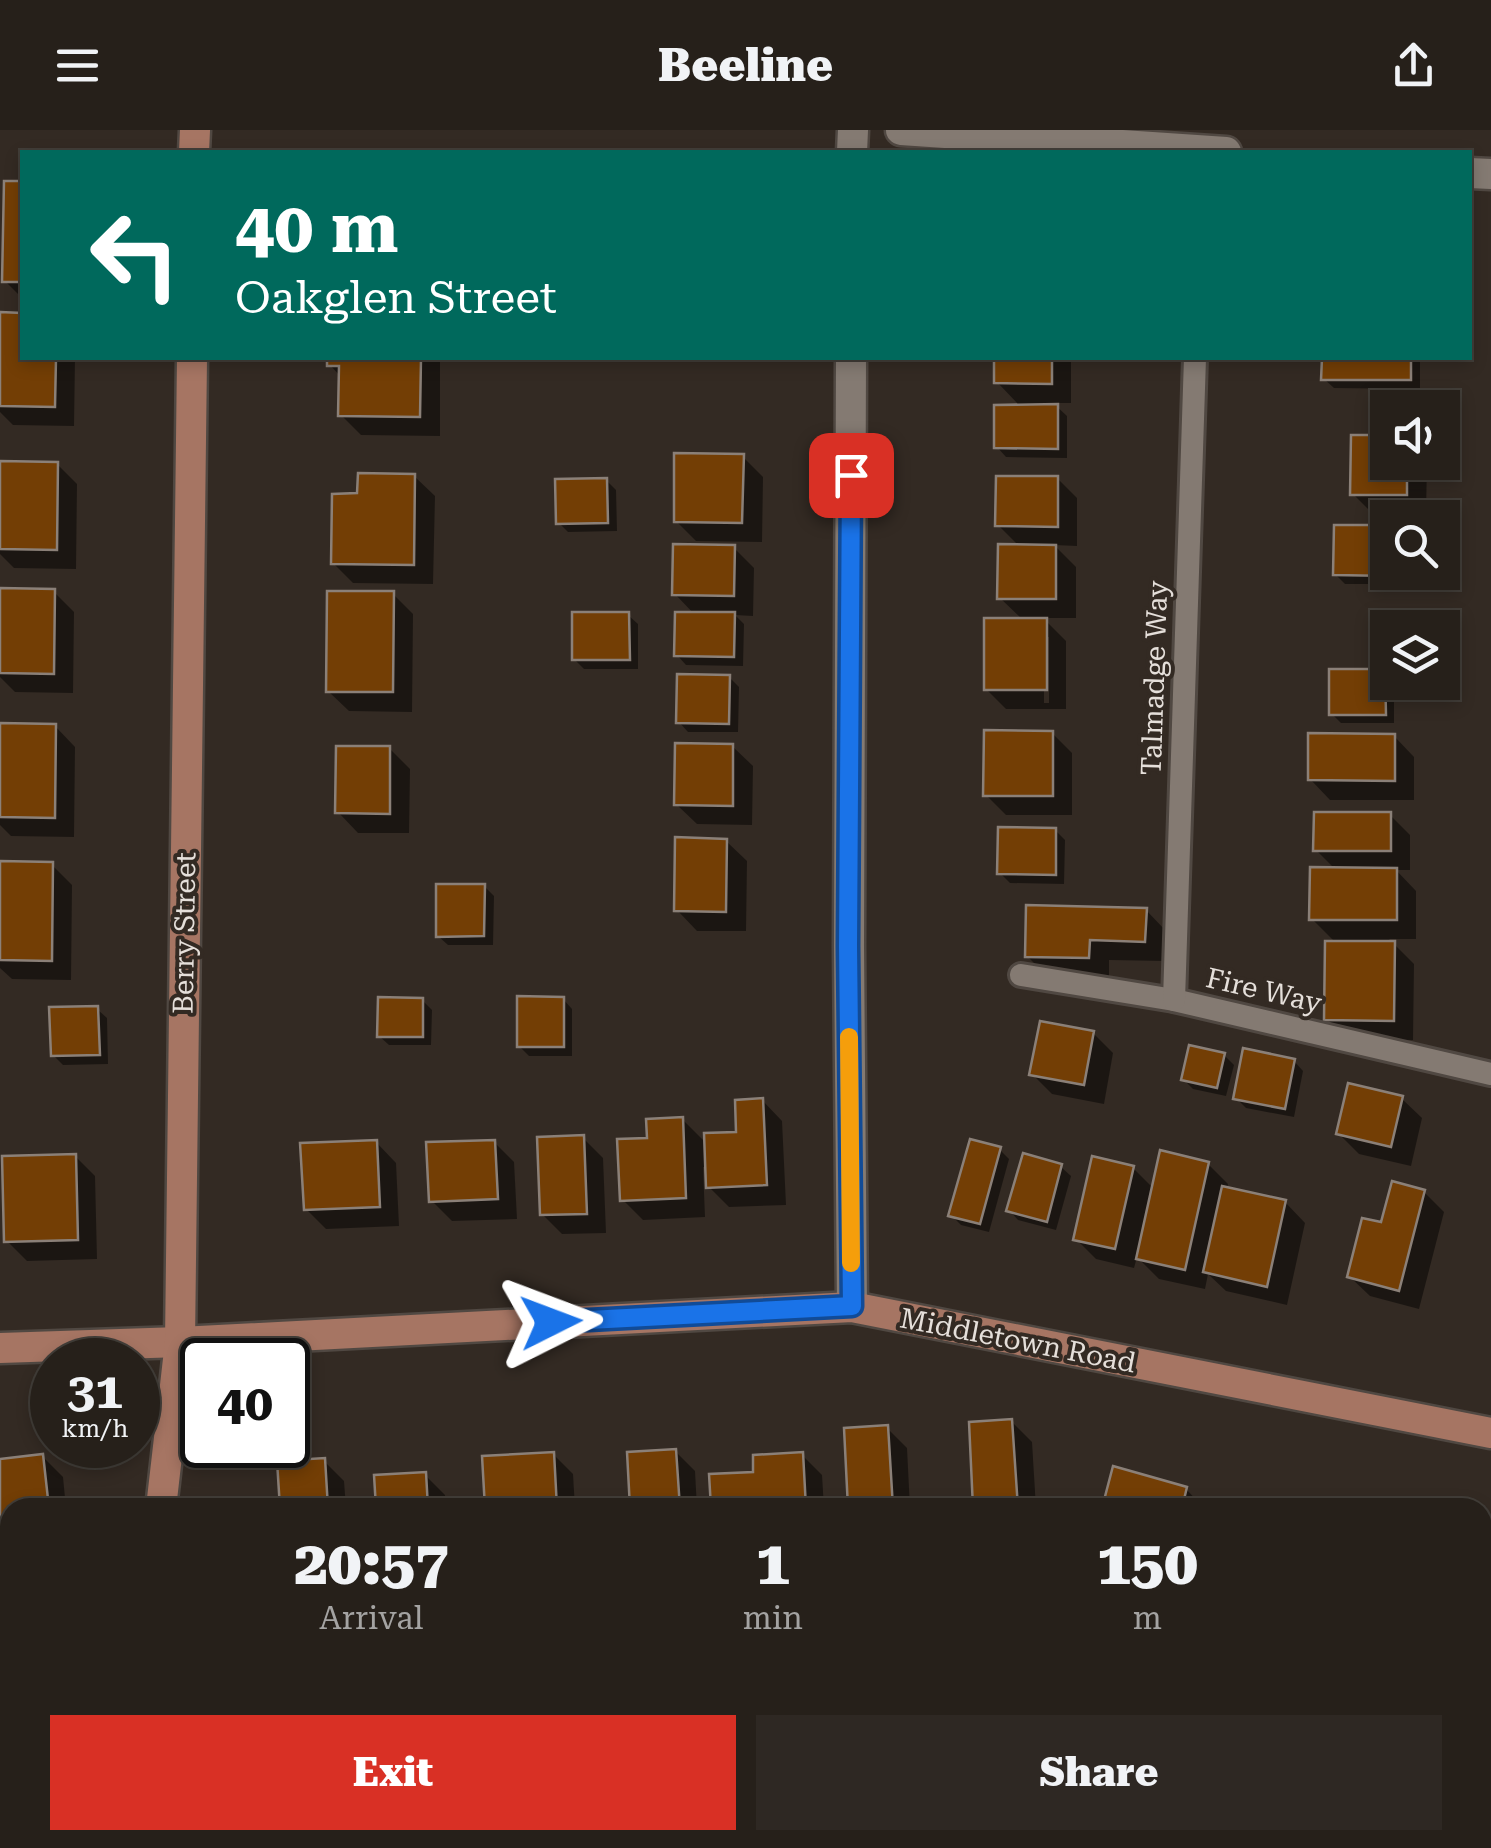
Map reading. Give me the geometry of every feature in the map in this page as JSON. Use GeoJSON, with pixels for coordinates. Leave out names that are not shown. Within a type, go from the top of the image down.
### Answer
{"type":"FeatureCollection","features":[{"type":"Feature","properties":{"kind":"street"},"geometry":{"type":"LineString","coordinates":[[901,130],[1208,146]]}},
{"type":"Feature","properties":{"kind":"street","name":"Berry Street"},"geometry":{"type":"LineString","coordinates":[[180,1338],[192,360]]}},
{"type":"Feature","properties":{"kind":"street"},"geometry":{"type":"LineString","coordinates":[[852,360],[848,946],[852,1306]]}},
{"type":"Feature","properties":{"kind":"street","name":"Middletown Road"},"geometry":{"type":"LineString","coordinates":[[255,1338],[852,1306],[1491,1433]]}},
{"type":"Feature","properties":{"kind":"street","name":"Berry Street"},"geometry":{"type":"LineString","coordinates":[[162,1498],[180,1342]]}},
{"type":"Feature","properties":{"kind":"street","name":"Middletown Road"},"geometry":{"type":"LineString","coordinates":[[0,1348],[180,1342]]}},
{"type":"Feature","properties":{"kind":"lane","name":"Talmadge Way"},"geometry":{"type":"LineString","coordinates":[[1174,1000],[1195,360]]}},
{"type":"Feature","properties":{"kind":"lane","name":"Fire Way"},"geometry":{"type":"LineString","coordinates":[[1021,975],[1174,1000],[1491,1074]]}},
{"type":"Feature","properties":{"kind":"building"},"geometry":{"type":"Polygon","coordinates":[[[4,181],[20,181],[20,282],[2,282],[4,181]]]}},
{"type":"Feature","properties":{"kind":"building"},"geometry":{"type":"Polygon","coordinates":[[[0,312],[20,313],[20,360],[56,360],[55,407],[0,406],[0,312]]]}},
{"type":"Feature","properties":{"kind":"building"},"geometry":{"type":"Polygon","coordinates":[[[327,360],[421,360],[420,417],[338,416],[339,366],[327,366],[327,360]]]}},
{"type":"Feature","properties":{"kind":"building"},"geometry":{"type":"Polygon","coordinates":[[[994,360],[1052,360],[1052,384],[994,383],[994,360]]]}},
{"type":"Feature","properties":{"kind":"building"},"geometry":{"type":"Polygon","coordinates":[[[1322,360],[1411,360],[1411,380],[1321,380],[1322,360]]]}},
{"type":"Feature","properties":{"kind":"building"},"geometry":{"type":"Polygon","coordinates":[[[1058,404],[1058,449],[994,448],[994,405],[1058,404]]]}},
{"type":"Feature","properties":{"kind":"building"},"geometry":{"type":"Polygon","coordinates":[[[1351,435],[1370,435],[1370,480],[1407,480],[1407,495],[1350,495],[1351,435]]]}},
{"type":"Feature","properties":{"kind":"building"},"geometry":{"type":"Polygon","coordinates":[[[674,453],[744,454],[742,523],[674,522],[674,453]]]}},
{"type":"Feature","properties":{"kind":"building"},"geometry":{"type":"Polygon","coordinates":[[[0,461],[58,462],[57,550],[0,549],[0,461]]]}},
{"type":"Feature","properties":{"kind":"building"},"geometry":{"type":"Polygon","coordinates":[[[358,473],[415,474],[414,565],[331,564],[332,494],[357,493],[358,473]]]}},
{"type":"Feature","properties":{"kind":"building"},"geometry":{"type":"Polygon","coordinates":[[[996,476],[1058,476],[1058,527],[995,526],[996,476]]]}},
{"type":"Feature","properties":{"kind":"building"},"geometry":{"type":"Polygon","coordinates":[[[607,478],[608,523],[556,524],[555,479],[607,478]]]}},
{"type":"Feature","properties":{"kind":"building"},"geometry":{"type":"Polygon","coordinates":[[[1334,525],[1370,525],[1370,576],[1333,575],[1334,525]]]}},
{"type":"Feature","properties":{"kind":"building"},"geometry":{"type":"Polygon","coordinates":[[[673,544],[735,545],[734,596],[672,595],[673,544]]]}},
{"type":"Feature","properties":{"kind":"building"},"geometry":{"type":"Polygon","coordinates":[[[998,544],[1056,545],[1056,599],[997,599],[998,544]]]}},
{"type":"Feature","properties":{"kind":"building"},"geometry":{"type":"Polygon","coordinates":[[[0,588],[55,589],[54,674],[0,673],[0,588]]]}},
{"type":"Feature","properties":{"kind":"building"},"geometry":{"type":"Polygon","coordinates":[[[327,591],[394,591],[393,692],[326,692],[327,591]]]}},
{"type":"Feature","properties":{"kind":"building"},"geometry":{"type":"Polygon","coordinates":[[[572,612],[629,612],[630,660],[572,660],[572,612]]]}},
{"type":"Feature","properties":{"kind":"building"},"geometry":{"type":"Polygon","coordinates":[[[675,612],[735,612],[734,657],[674,656],[675,612]]]}},
{"type":"Feature","properties":{"kind":"building"},"geometry":{"type":"Polygon","coordinates":[[[984,618],[1047,618],[1047,690],[984,690],[984,618]]]}},
{"type":"Feature","properties":{"kind":"building"},"geometry":{"type":"Polygon","coordinates":[[[1329,669],[1370,669],[1370,700],[1386,700],[1386,715],[1329,715],[1329,669]]]}},
{"type":"Feature","properties":{"kind":"building"},"geometry":{"type":"Polygon","coordinates":[[[677,674],[730,675],[729,724],[676,723],[677,674]]]}},
{"type":"Feature","properties":{"kind":"building"},"geometry":{"type":"Polygon","coordinates":[[[0,723],[56,724],[55,818],[0,817],[0,723]]]}},
{"type":"Feature","properties":{"kind":"building"},"geometry":{"type":"Polygon","coordinates":[[[984,730],[1053,731],[1053,796],[983,796],[984,730]]]}},
{"type":"Feature","properties":{"kind":"building"},"geometry":{"type":"Polygon","coordinates":[[[1308,733],[1395,734],[1395,781],[1308,780],[1308,733]]]}},
{"type":"Feature","properties":{"kind":"building"},"geometry":{"type":"Polygon","coordinates":[[[675,743],[733,744],[733,806],[674,805],[675,743]]]}},
{"type":"Feature","properties":{"kind":"building"},"geometry":{"type":"Polygon","coordinates":[[[336,746],[390,746],[390,814],[335,813],[336,746]]]}},
{"type":"Feature","properties":{"kind":"building"},"geometry":{"type":"Polygon","coordinates":[[[1314,812],[1391,812],[1391,851],[1313,851],[1314,812]]]}},
{"type":"Feature","properties":{"kind":"building"},"geometry":{"type":"Polygon","coordinates":[[[998,827],[1056,828],[1056,875],[997,874],[998,827]]]}},
{"type":"Feature","properties":{"kind":"building"},"geometry":{"type":"Polygon","coordinates":[[[675,837],[727,839],[726,912],[674,911],[675,837]]]}},
{"type":"Feature","properties":{"kind":"building"},"geometry":{"type":"Polygon","coordinates":[[[0,861],[53,862],[52,961],[0,960],[0,861]]]}},
{"type":"Feature","properties":{"kind":"building"},"geometry":{"type":"Polygon","coordinates":[[[1310,867],[1397,868],[1397,920],[1309,920],[1310,867]]]}},
{"type":"Feature","properties":{"kind":"building"},"geometry":{"type":"Polygon","coordinates":[[[436,884],[485,884],[484,936],[436,937],[436,884]]]}},
{"type":"Feature","properties":{"kind":"building"},"geometry":{"type":"Polygon","coordinates":[[[1026,905],[1147,908],[1145,942],[1090,940],[1089,958],[1025,957],[1026,905]]]}},
{"type":"Feature","properties":{"kind":"building"},"geometry":{"type":"Polygon","coordinates":[[[1325,941],[1395,941],[1394,1021],[1324,1020],[1325,941]]]}},
{"type":"Feature","properties":{"kind":"building"},"geometry":{"type":"Polygon","coordinates":[[[517,996],[564,997],[564,1047],[517,1047],[517,996]]]}},
{"type":"Feature","properties":{"kind":"building"},"geometry":{"type":"Polygon","coordinates":[[[378,997],[423,998],[423,1037],[377,1037],[378,997]]]}},
{"type":"Feature","properties":{"kind":"building"},"geometry":{"type":"Polygon","coordinates":[[[98,1006],[100,1055],[51,1056],[49,1007],[98,1006]]]}},
{"type":"Feature","properties":{"kind":"building"},"geometry":{"type":"Polygon","coordinates":[[[1040,1021],[1094,1031],[1084,1085],[1029,1075],[1040,1021]]]}},
{"type":"Feature","properties":{"kind":"building"},"geometry":{"type":"Polygon","coordinates":[[[1189,1045],[1225,1053],[1217,1088],[1181,1080],[1189,1045]]]}},
{"type":"Feature","properties":{"kind":"building"},"geometry":{"type":"Polygon","coordinates":[[[1243,1048],[1295,1059],[1285,1109],[1233,1099],[1243,1048]]]}},
{"type":"Feature","properties":{"kind":"building"},"geometry":{"type":"Polygon","coordinates":[[[1348,1083],[1403,1096],[1391,1147],[1336,1134],[1348,1083]]]}},
{"type":"Feature","properties":{"kind":"building"},"geometry":{"type":"Polygon","coordinates":[[[763,1098],[767,1185],[706,1188],[704,1133],[736,1132],[735,1100],[763,1098]]]}},
{"type":"Feature","properties":{"kind":"building"},"geometry":{"type":"Polygon","coordinates":[[[683,1117],[686,1198],[620,1201],[617,1139],[647,1138],[646,1119],[683,1117]]]}},
{"type":"Feature","properties":{"kind":"building"},"geometry":{"type":"Polygon","coordinates":[[[584,1135],[587,1214],[540,1215],[537,1137],[584,1135]]]}},
{"type":"Feature","properties":{"kind":"building"},"geometry":{"type":"Polygon","coordinates":[[[970,1139],[1001,1147],[980,1224],[948,1216],[970,1139]]]}},
{"type":"Feature","properties":{"kind":"building"},"geometry":{"type":"Polygon","coordinates":[[[377,1140],[380,1207],[304,1210],[300,1143],[377,1140]]]}},
{"type":"Feature","properties":{"kind":"building"},"geometry":{"type":"Polygon","coordinates":[[[495,1140],[498,1199],[429,1202],[426,1142],[495,1140]]]}},
{"type":"Feature","properties":{"kind":"building"},"geometry":{"type":"Polygon","coordinates":[[[1160,1150],[1209,1162],[1185,1270],[1136,1259],[1160,1150]]]}},
{"type":"Feature","properties":{"kind":"building"},"geometry":{"type":"Polygon","coordinates":[[[1023,1153],[1062,1164],[1047,1222],[1006,1211],[1023,1153]]]}},
{"type":"Feature","properties":{"kind":"building"},"geometry":{"type":"Polygon","coordinates":[[[76,1154],[78,1240],[4,1242],[2,1156],[76,1154]]]}},
{"type":"Feature","properties":{"kind":"building"},"geometry":{"type":"Polygon","coordinates":[[[1092,1156],[1134,1166],[1115,1249],[1073,1240],[1092,1156]]]}},
{"type":"Feature","properties":{"kind":"building"},"geometry":{"type":"Polygon","coordinates":[[[1392,1181],[1425,1190],[1399,1291],[1347,1277],[1362,1218],[1381,1222],[1392,1181]]]}},
{"type":"Feature","properties":{"kind":"building"},"geometry":{"type":"Polygon","coordinates":[[[1222,1186],[1286,1200],[1267,1287],[1203,1272],[1222,1186]]]}},
{"type":"Feature","properties":{"kind":"building"},"geometry":{"type":"Polygon","coordinates":[[[1012,1419],[1017,1498],[973,1498],[969,1422],[1012,1419]]]}},
{"type":"Feature","properties":{"kind":"building"},"geometry":{"type":"Polygon","coordinates":[[[888,1425],[892,1498],[848,1498],[844,1428],[888,1425]]]}},
{"type":"Feature","properties":{"kind":"building"},"geometry":{"type":"Polygon","coordinates":[[[676,1449],[679,1498],[629,1498],[627,1452],[676,1449]]]}},
{"type":"Feature","properties":{"kind":"building"},"geometry":{"type":"Polygon","coordinates":[[[554,1452],[556,1498],[484,1498],[482,1456],[554,1452]]]}},
{"type":"Feature","properties":{"kind":"building"},"geometry":{"type":"Polygon","coordinates":[[[803,1452],[805,1498],[710,1498],[709,1474],[753,1472],[753,1455],[803,1452]]]}},
{"type":"Feature","properties":{"kind":"building"},"geometry":{"type":"Polygon","coordinates":[[[30,1456],[30,1468],[45,1468],[48,1498],[0,1498],[0,1459],[30,1456]]]}},
{"type":"Feature","properties":{"kind":"building"},"geometry":{"type":"Polygon","coordinates":[[[325,1458],[327,1498],[279,1498],[277,1468],[310,1468],[310,1459],[325,1458]]]}},
{"type":"Feature","properties":{"kind":"building"},"geometry":{"type":"Polygon","coordinates":[[[1113,1466],[1187,1487],[1184,1498],[1105,1498],[1113,1466]]]}},
{"type":"Feature","properties":{"kind":"building"},"geometry":{"type":"Polygon","coordinates":[[[426,1472],[427,1498],[375,1498],[374,1475],[426,1472]]]}},
{"type":"Feature","properties":{"kind":"slow traffic"},"geometry":{"type":"LineString","coordinates":[[849,1037],[851,1263]]}},
{"type":"Feature","properties":{"kind":"route"},"geometry":{"type":"LineString","coordinates":[[551,1322],[852,1306],[848,946],[851,475]]}}]}
